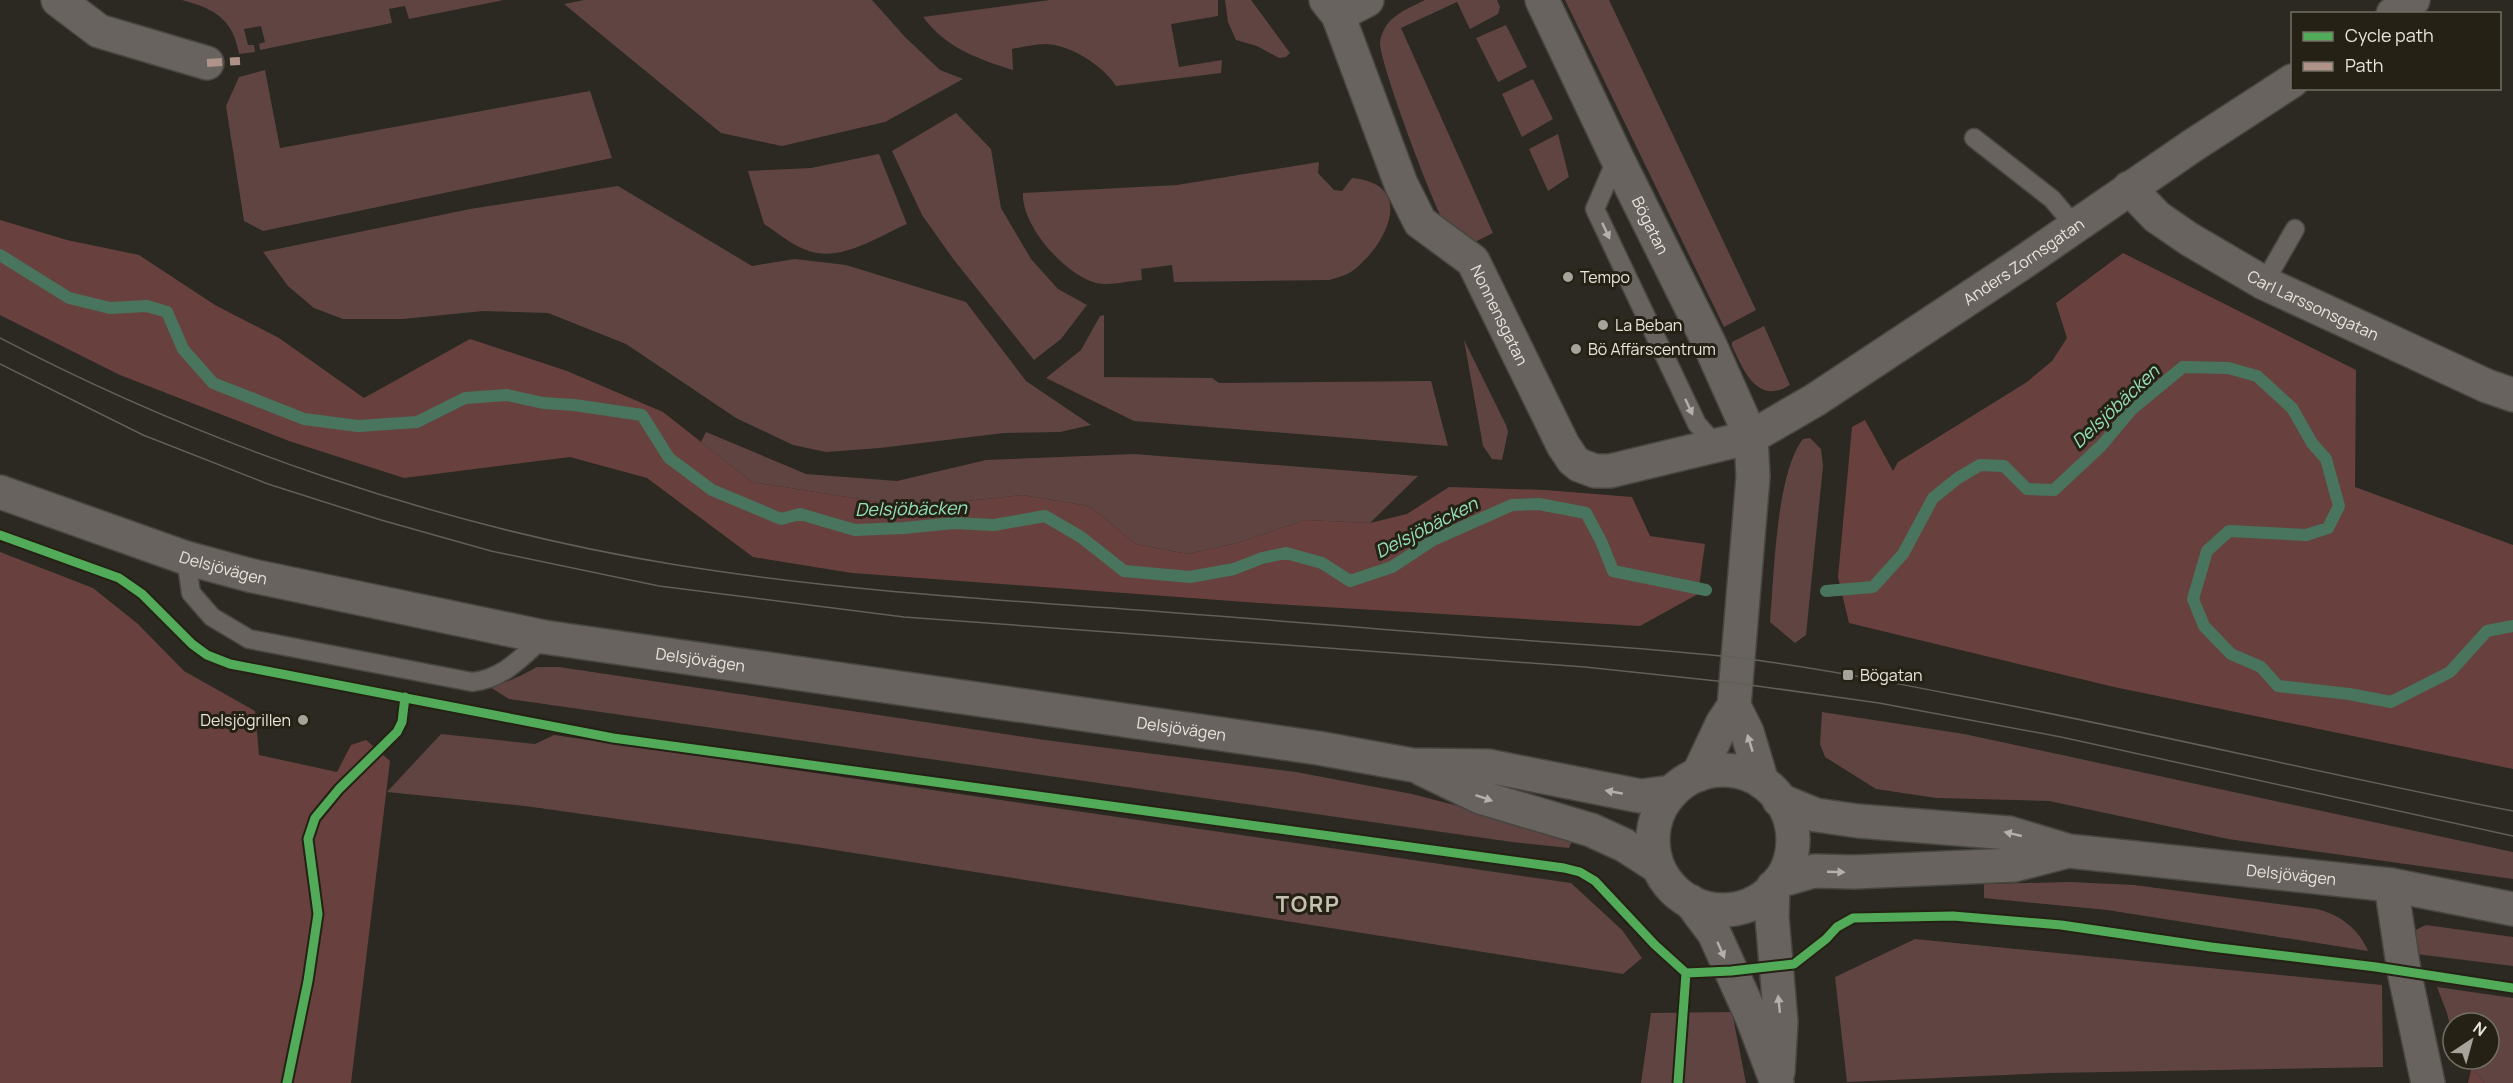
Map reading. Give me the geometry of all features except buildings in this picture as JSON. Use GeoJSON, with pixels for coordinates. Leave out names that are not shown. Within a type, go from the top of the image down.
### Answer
{"type":"FeatureCollection","features":[{"type":"Feature","properties":{"kind":"street"},"geometry":{"type":"LineString","coordinates":[[58,0],[99,31],[207,63]]}},
{"type":"Feature","properties":{"kind":"street","name":"Nonnensgatan"},"geometry":{"type":"LineString","coordinates":[[1367,0],[1332,7],[1401,184],[1420,222],[1473,261],[1563,445],[1573,460],[1587,470],[1610,471],[1751,437]]}},
{"type":"Feature","properties":{"kind":"street","name":"Bögatan"},"geometry":{"type":"LineString","coordinates":[[1542,0],[1617,158],[1710,343],[1751,437],[1753,477],[1734,706],[1685,783]]}},
{"type":"Feature","properties":{"kind":"street"},"geometry":{"type":"LineString","coordinates":[[2396,12],[2413,0]]}},
{"type":"Feature","properties":{"kind":"street","name":"Anders Zornsgatan"},"geometry":{"type":"LineString","coordinates":[[1751,437],[1815,400],[2291,82]]}},
{"type":"Feature","properties":{"kind":"street","name":"Carl Larssonsgatan"},"geometry":{"type":"LineString","coordinates":[[2129,188],[2157,217],[2189,239],[2264,283],[2487,386],[2513,395]]}},
{"type":"Feature","properties":{"kind":"street","name":"Delsjövägen"},"geometry":{"type":"LineString","coordinates":[[0,492],[186,558],[254,576],[544,637],[1318,748],[1412,765],[1488,766],[1640,796],[1685,783]]}},
{"type":"Feature","properties":{"kind":"street"},"geometry":{"type":"LineString","coordinates":[[1690,901],[1707,908],[1737,908],[1752,903],[1776,884],[1788,865],[1792,844],[1790,822],[1771,791],[1734,706]]}},
{"type":"Feature","properties":{"kind":"street","name":"Delsjövägen"},"geometry":{"type":"LineString","coordinates":[[1412,765],[1480,797],[1591,830],[1624,845],[1659,867]]}},
{"type":"Feature","properties":{"kind":"street"},"geometry":{"type":"LineString","coordinates":[[1771,791],[1741,772],[1719,770],[1685,783],[1659,810],[1654,825],[1653,849],[1668,883],[1690,901],[1714,933],[1752,1017],[1777,1083]]}},
{"type":"Feature","properties":{"kind":"street","name":"Delsjövägen"},"geometry":{"type":"LineString","coordinates":[[1771,791],[1816,815],[1858,821],[2009,833],[2069,850],[2391,885],[2513,909]]}},
{"type":"Feature","properties":{"kind":"street","name":"Delsjövägen"},"geometry":{"type":"LineString","coordinates":[[1776,884],[1814,871],[1854,872],[2014,865],[2069,850]]}},
{"type":"Feature","properties":{"kind":"street"},"geometry":{"type":"LineString","coordinates":[[1776,884],[1772,916],[1781,1022],[1777,1083]]}},
{"type":"Feature","properties":{"kind":"street"},"geometry":{"type":"LineString","coordinates":[[2391,885],[2404,970],[2428,1083]]}},
{"type":"Feature","properties":{"kind":"lane"},"geometry":{"type":"LineString","coordinates":[[1974,138],[2052,199],[2074,225]]}},
{"type":"Feature","properties":{"kind":"lane"},"geometry":{"type":"LineString","coordinates":[[1617,158],[1595,209],[1697,424],[1717,446]]}},
{"type":"Feature","properties":{"kind":"lane"},"geometry":{"type":"LineString","coordinates":[[2264,283],[2295,229]]}},
{"type":"Feature","properties":{"kind":"lane"},"geometry":{"type":"LineString","coordinates":[[186,558],[191,593],[212,617],[249,639],[472,682],[486,681],[508,669],[544,637]]}},
{"type":"Feature","properties":{"kind":"shaded area"},"geometry":{"type":"Polygon","coordinates":[[[182,0],[504,0],[409,19],[405,6],[389,9],[392,23],[260,50],[259,44],[265,42],[261,26],[244,29],[248,45],[254,45],[255,52],[239,54],[232,32],[221,17],[204,7],[182,0]]]}},
{"type":"Feature","properties":{"kind":"shaded area"},"geometry":{"type":"Polygon","coordinates":[[[584,0],[872,0],[905,37],[940,70],[963,79],[885,122],[782,146],[721,133],[564,4],[584,0]]]}},
{"type":"Feature","properties":{"kind":"shaded area"},"geometry":{"type":"Polygon","coordinates":[[[1050,0],[1218,0],[1218,16],[1171,24],[1179,67],[1222,60],[1221,73],[1116,86],[1095,64],[1075,52],[1045,44],[1012,49],[1013,70],[975,57],[952,44],[932,28],[923,17],[1050,0]]]}},
{"type":"Feature","properties":{"kind":"shaded area"},"geometry":{"type":"Polygon","coordinates":[[[1225,0],[1251,0],[1290,53],[1286,57],[1279,58],[1257,46],[1236,40],[1228,22],[1225,0]]]}},
{"type":"Feature","properties":{"kind":"shaded area"},"geometry":{"type":"Polygon","coordinates":[[[1425,0],[1497,0],[1500,7],[1498,14],[1470,29],[1457,2],[1401,28],[1493,233],[1471,244],[1445,224],[1407,132],[1382,54],[1380,42],[1386,26],[1396,15],[1425,0]]]}},
{"type":"Feature","properties":{"kind":"shaded area"},"geometry":{"type":"Polygon","coordinates":[[[1565,0],[1609,0],[1756,310],[1724,327],[1565,0]]]}},
{"type":"Feature","properties":{"kind":"shaded area"},"geometry":{"type":"Polygon","coordinates":[[[1506,25],[1527,67],[1498,82],[1476,38],[1506,25]]]}},
{"type":"Feature","properties":{"kind":"shaded area"},"geometry":{"type":"Polygon","coordinates":[[[265,70],[280,148],[590,91],[612,158],[263,231],[244,221],[226,106],[239,77],[265,70]]]}},
{"type":"Feature","properties":{"kind":"shaded area"},"geometry":{"type":"Polygon","coordinates":[[[1533,79],[1553,119],[1522,137],[1502,94],[1533,79]]]}},
{"type":"Feature","properties":{"kind":"shaded area"},"geometry":{"type":"Polygon","coordinates":[[[956,113],[991,149],[1001,208],[1031,259],[1058,289],[1087,305],[1061,339],[1034,360],[954,260],[922,215],[892,151],[956,113]]]}},
{"type":"Feature","properties":{"kind":"shaded area"},"geometry":{"type":"Polygon","coordinates":[[[1558,134],[1569,177],[1548,191],[1529,149],[1558,134]]]}},
{"type":"Feature","properties":{"kind":"shaded area"},"geometry":{"type":"Polygon","coordinates":[[[879,154],[907,224],[846,251],[821,254],[797,246],[764,224],[748,171],[811,168],[879,154]]]}},
{"type":"Feature","properties":{"kind":"shaded area"},"geometry":{"type":"Polygon","coordinates":[[[1319,162],[1318,173],[1334,190],[1342,191],[1352,178],[1372,183],[1385,192],[1390,204],[1389,218],[1384,233],[1375,248],[1351,272],[1329,280],[1174,282],[1172,265],[1141,269],[1142,280],[1113,284],[1096,283],[1071,270],[1047,247],[1029,219],[1024,206],[1023,193],[1177,185],[1319,162]]]}},
{"type":"Feature","properties":{"kind":"shaded area"},"geometry":{"type":"Polygon","coordinates":[[[618,186],[752,266],[795,259],[846,265],[966,302],[1026,381],[1091,425],[1060,432],[1004,433],[826,452],[793,445],[736,418],[626,344],[548,313],[483,311],[403,319],[343,319],[314,308],[288,286],[263,252],[470,209],[618,186]]]}},
{"type":"Feature","properties":{"kind":"shaded area"},"geometry":{"type":"Polygon","coordinates":[[[0,220],[67,240],[139,255],[215,305],[279,338],[364,398],[470,339],[567,371],[663,412],[752,482],[884,503],[941,504],[1022,495],[1089,506],[1136,544],[1188,554],[1237,543],[1305,520],[1370,523],[1407,514],[1449,487],[1545,490],[1632,497],[1650,536],[1705,544],[1698,594],[1640,626],[1259,603],[852,573],[753,557],[647,478],[570,457],[404,478],[289,441],[120,375],[0,315],[0,220]]]}},
{"type":"Feature","properties":{"kind":"shaded area"},"geometry":{"type":"Polygon","coordinates":[[[2123,253],[2356,370],[2355,487],[2513,545],[2513,769],[2114,687],[1849,623],[1838,577],[1852,427],[1865,420],[1893,471],[1898,462],[2027,382],[2052,361],[2067,338],[2056,303],[2123,253]]]}},
{"type":"Feature","properties":{"kind":"shaded area"},"geometry":{"type":"Polygon","coordinates":[[[1104,315],[1104,377],[1212,378],[1219,383],[1431,381],[1448,446],[1134,421],[1046,378],[1081,350],[1100,316],[1104,315]]]}},
{"type":"Feature","properties":{"kind":"shaded area"},"geometry":{"type":"Polygon","coordinates":[[[1764,326],[1790,385],[1778,390],[1769,391],[1753,382],[1746,374],[1732,346],[1732,342],[1764,326]]]}},
{"type":"Feature","properties":{"kind":"shaded area"},"geometry":{"type":"Polygon","coordinates":[[[1464,340],[1506,425],[1508,432],[1502,460],[1492,459],[1483,446],[1464,340]]]}},
{"type":"Feature","properties":{"kind":"shaded area"},"geometry":{"type":"Polygon","coordinates":[[[706,432],[806,474],[897,481],[986,460],[1134,454],[1418,476],[1370,523],[1305,520],[1237,543],[1188,554],[1136,544],[1089,506],[1022,495],[941,504],[884,503],[752,482],[701,442],[706,432]]]}},
{"type":"Feature","properties":{"kind":"shaded area"},"geometry":{"type":"Polygon","coordinates":[[[1810,438],[1821,449],[1823,466],[1806,635],[1795,643],[1770,622],[1773,579],[1778,526],[1787,476],[1794,455],[1803,439],[1810,438]]]}},
{"type":"Feature","properties":{"kind":"shaded area"},"geometry":{"type":"Polygon","coordinates":[[[0,552],[93,588],[138,624],[184,671],[255,711],[259,755],[337,772],[351,745],[366,740],[390,761],[351,1083],[0,1083],[0,552]]]}},
{"type":"Feature","properties":{"kind":"shaded area"},"geometry":{"type":"Polygon","coordinates":[[[537,667],[559,667],[1045,740],[1296,772],[1412,794],[1524,823],[1573,839],[1569,848],[1512,842],[509,699],[490,687],[537,667]]]}},
{"type":"Feature","properties":{"kind":"shaded area"},"geometry":{"type":"Polygon","coordinates":[[[1822,712],[1964,734],[2513,852],[2513,879],[2228,839],[2049,801],[1936,798],[1876,789],[1825,757],[1820,744],[1822,712]]]}},
{"type":"Feature","properties":{"kind":"shaded area"},"geometry":{"type":"Polygon","coordinates":[[[441,734],[535,744],[554,735],[1571,883],[1622,930],[1642,958],[1623,974],[803,845],[525,806],[387,792],[441,734]]]}},
{"type":"Feature","properties":{"kind":"shaded area"},"geometry":{"type":"Polygon","coordinates":[[[2070,882],[2134,885],[2317,909],[2341,919],[2354,929],[2368,951],[2107,910],[1984,898],[1984,884],[2070,882]]]}},
{"type":"Feature","properties":{"kind":"shaded area"},"geometry":{"type":"Polygon","coordinates":[[[2426,925],[2513,937],[2513,966],[2408,953],[2411,932],[2426,925]]]}},
{"type":"Feature","properties":{"kind":"shaded area"},"geometry":{"type":"Polygon","coordinates":[[[1915,939],[2382,985],[2383,1067],[2050,1073],[1847,1082],[1835,977],[1915,939]]]}},
{"type":"Feature","properties":{"kind":"shaded area"},"geometry":{"type":"Polygon","coordinates":[[[2437,987],[2513,998],[2513,1083],[2484,1083],[2476,1071],[2501,1071],[2501,1011],[2446,1011],[2437,987]]]}},
{"type":"Feature","properties":{"kind":"shaded area"},"geometry":{"type":"Polygon","coordinates":[[[1732,1012],[1746,1083],[1641,1083],[1651,1013],[1732,1012]]]}},
{"type":"Feature","properties":{"kind":"shaded area"},"geometry":{"type":"Polygon","coordinates":[[[2471,1071],[2476,1071],[2484,1083],[2468,1083],[2471,1071]]]}},
{"type":"Feature","properties":{"kind":"waterway","name":"Delsjöbäcken"},"geometry":{"type":"LineString","coordinates":[[0,255],[69,298],[110,308],[147,306],[167,312],[183,349],[213,383],[304,419],[358,426],[417,422],[465,398],[507,395],[543,403],[642,415],[669,458],[712,490],[781,519],[800,514],[855,530],[954,523],[994,525],[1045,516],[1081,537],[1124,571],[1190,577],[1234,569],[1262,558],[1286,553],[1322,563],[1350,581],[1392,567],[1433,540],[1512,505],[1539,504],[1586,513],[1613,571],[1706,590]]}},
{"type":"Feature","properties":{"kind":"waterway","name":"Delsjöbäcken"},"geometry":{"type":"LineString","coordinates":[[1826,591],[1873,587],[1903,554],[1933,498],[1958,478],[1980,465],[2004,466],[2027,489],[2054,490],[2102,445],[2132,409],[2183,367],[2228,368],[2257,376],[2292,408],[2312,443],[2326,459],[2339,506],[2328,528],[2306,535],[2229,531],[2207,551],[2193,599],[2204,626],[2231,654],[2261,667],[2278,686],[2349,694],[2391,702],[2450,672],[2487,631],[2513,626]]}},
{"type":"Feature","properties":{"kind":"tram line"},"geometry":{"type":"LineString","coordinates":[[0,338],[159,414],[242,447],[412,504],[498,528],[585,548],[724,572],[883,590],[1633,648],[1767,662],[2026,709],[2513,811]]}},
{"type":"Feature","properties":{"kind":"tram line"},"geometry":{"type":"LineString","coordinates":[[0,364],[143,435],[268,484],[381,520],[491,551],[659,586],[904,617],[1585,667],[1736,683],[1879,703],[2061,737],[2513,836]]}},
{"type":"Feature","properties":{"kind":"marked path"},"geometry":{"type":"LineString","coordinates":[[207,63],[240,61]]}},
{"type":"Feature","properties":{"kind":"cycle path"},"geometry":{"type":"LineString","coordinates":[[0,535],[119,578],[142,594],[192,644],[207,655],[230,664],[613,738],[1580,872],[1595,881],[1655,945],[1686,973],[1794,964],[1826,939],[1837,927],[1853,918],[1953,916],[2061,925],[2211,947],[2376,967],[2513,988]]}},
{"type":"Feature","properties":{"kind":"cycle path"},"geometry":{"type":"LineString","coordinates":[[287,1083],[308,981],[318,914],[308,839],[315,818],[339,789],[397,732],[402,722],[405,697]]}},
{"type":"Feature","properties":{"kind":"cycle path"},"geometry":{"type":"LineString","coordinates":[[1678,1083],[1686,973]]}},
{"type":"Feature","properties":{"kind":"place","name":"Tempo"},"geometry":{"type":"Point","coordinates":[1568,277]}},
{"type":"Feature","properties":{"kind":"place","name":"La Beban"},"geometry":{"type":"Point","coordinates":[1603,325]}},
{"type":"Feature","properties":{"kind":"place","name":"Bö Affärscentrum"},"geometry":{"type":"Point","coordinates":[1576,349]}},
{"type":"Feature","properties":{"kind":"place","name":"Bögatan"},"geometry":{"type":"Point","coordinates":[1848,675]}},
{"type":"Feature","properties":{"kind":"place","name":"Delsjögrillen"},"geometry":{"type":"Point","coordinates":[303,720]}},
{"type":"Feature","properties":{"kind":"district","name":"TORP"},"geometry":{"type":"Point","coordinates":[1308,904]}}]}
